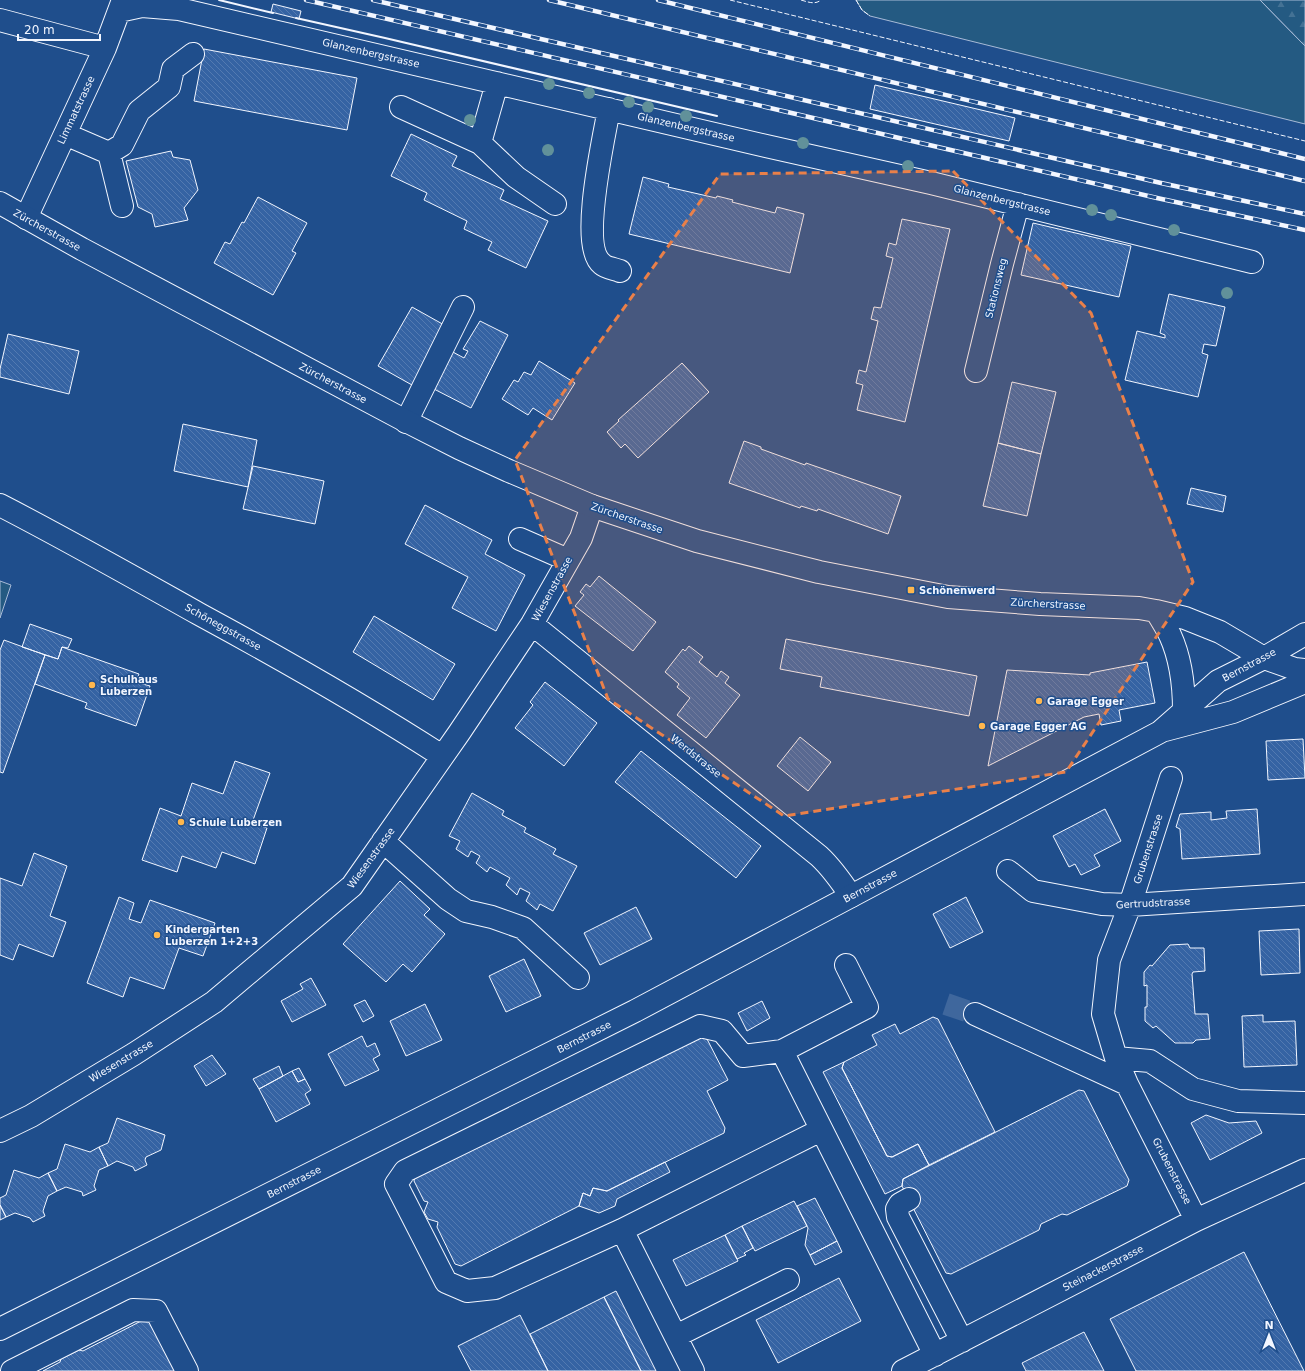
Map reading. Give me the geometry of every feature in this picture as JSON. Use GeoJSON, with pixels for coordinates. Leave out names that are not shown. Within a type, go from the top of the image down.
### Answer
{"type":"FeatureCollection","features":[{"type":"Feature","properties":{"kind":"street","name":"Limmatstrasse"},"geometry":{"type":"LineString","coordinates":[[26,218],[105,48],[121,6]]}},
{"type":"Feature","properties":{"kind":"street","name":"Glanzenbergstrasse"},"geometry":{"type":"LineString","coordinates":[[121,6],[179,9],[931,183],[1252,262]]}},
{"type":"Feature","properties":{"kind":"street"},"geometry":{"type":"LineString","coordinates":[[0,20],[105,48]]}},
{"type":"Feature","properties":{"kind":"street"},"geometry":{"type":"LineString","coordinates":[[109,153],[122,145],[139,111],[169,87],[173,69],[193,54]]}},
{"type":"Feature","properties":{"kind":"street"},"geometry":{"type":"LineString","coordinates":[[480,143],[497,83]]}},
{"type":"Feature","properties":{"kind":"street"},"geometry":{"type":"LineString","coordinates":[[401,107],[480,143],[516,177],[555,204]]}},
{"type":"Feature","properties":{"kind":"street"},"geometry":{"type":"LineString","coordinates":[[608,109],[594,194],[592,233],[596,254],[602,264],[620,271]]}},
{"type":"Feature","properties":{"kind":"street"},"geometry":{"type":"LineString","coordinates":[[65,134],[109,153]]}},
{"type":"Feature","properties":{"kind":"street"},"geometry":{"type":"LineString","coordinates":[[109,153],[122,206]]}},
{"type":"Feature","properties":{"kind":"street","name":"Zürcherstrasse"},"geometry":{"type":"LineString","coordinates":[[0,204],[406,422],[509,471],[592,506],[697,541],[819,572],[941,596],[988,601],[1139,608],[1156,611],[1185,618],[1220,632],[1264,658],[1295,669],[1305,670]]}},
{"type":"Feature","properties":{"kind":"street","name":"Stationsweg"},"geometry":{"type":"LineString","coordinates":[[976,371],[998,278],[1018,204]]}},
{"type":"Feature","properties":{"kind":"street"},"geometry":{"type":"LineString","coordinates":[[406,422],[463,308]]}},
{"type":"Feature","properties":{"kind":"street","name":"Schöneggstrasse"},"geometry":{"type":"LineString","coordinates":[[0,505],[55,533],[273,655],[385,720],[442,756]]}},
{"type":"Feature","properties":{"kind":"street","name":"Wiesenstrasse"},"geometry":{"type":"LineString","coordinates":[[0,1131],[31,1116],[214,1002],[352,886],[532,624],[580,538],[592,506]]}},
{"type":"Feature","properties":{"kind":"street"},"geometry":{"type":"LineString","coordinates":[[520,539],[568,560]]}},
{"type":"Feature","properties":{"kind":"street"},"geometry":{"type":"LineString","coordinates":[[1156,611],[1170,635],[1181,667],[1184,688],[1184,711]]}},
{"type":"Feature","properties":{"kind":"street","name":"Werdstrasse"},"geometry":{"type":"LineString","coordinates":[[532,624],[819,856],[830,866],[851,896]]}},
{"type":"Feature","properties":{"kind":"street","name":"Bernstrasse"},"geometry":{"type":"LineString","coordinates":[[1160,732],[1218,682],[1264,658],[1305,634]]}},
{"type":"Feature","properties":{"kind":"street","name":"Bernstrasse"},"geometry":{"type":"LineString","coordinates":[[0,1329],[635,1012],[1160,732],[1233,712],[1305,682]]}},
{"type":"Feature","properties":{"kind":"street","name":"Grubenstrasse"},"geometry":{"type":"LineString","coordinates":[[1171,778],[1130,905],[1109,960],[1103,1014],[1116,1058],[1196,1220]]}},
{"type":"Feature","properties":{"kind":"street"},"geometry":{"type":"LineString","coordinates":[[383,842],[448,899],[466,911],[492,917],[523,928],[578,978]]}},
{"type":"Feature","properties":{"kind":"street","name":"Gertrudstrasse"},"geometry":{"type":"LineString","coordinates":[[1008,871],[1033,891],[1102,904],[1130,905],[1305,894]]}},
{"type":"Feature","properties":{"kind":"street"},"geometry":{"type":"LineString","coordinates":[[821,1130],[622,1230],[495,1288],[467,1291],[446,1282],[396,1184],[405,1171],[700,1026],[722,1031],[743,1056],[782,1051],[867,1007],[846,965]]}},
{"type":"Feature","properties":{"kind":"street"},"geometry":{"type":"LineString","coordinates":[[975,1014],[1128,1084]]}},
{"type":"Feature","properties":{"kind":"street"},"geometry":{"type":"LineString","coordinates":[[782,1051],[935,1355]]}},
{"type":"Feature","properties":{"kind":"street"},"geometry":{"type":"LineString","coordinates":[[1116,1058],[1150,1061],[1193,1090],[1238,1101],[1305,1102]]}},
{"type":"Feature","properties":{"kind":"street","name":"Steinackerstrasse"},"geometry":{"type":"LineString","coordinates":[[903,1371],[1196,1220],[1305,1170]]}},
{"type":"Feature","properties":{"kind":"street"},"geometry":{"type":"LineString","coordinates":[[909,1199],[900,1204],[897,1209],[898,1217],[962,1341]]}},
{"type":"Feature","properties":{"kind":"street"},"geometry":{"type":"LineString","coordinates":[[622,1230],[693,1371]]}},
{"type":"Feature","properties":{"kind":"street"},"geometry":{"type":"LineString","coordinates":[[676,1336],[788,1280]]}},
{"type":"Feature","properties":{"kind":"street"},"geometry":{"type":"LineString","coordinates":[[12,1371],[133,1310],[156,1311],[187,1371]]}},
{"type":"Feature","properties":{"kind":"highlighted area"},"geometry":{"type":"Polygon","coordinates":[[[953,171],[1091,313],[1193,582],[1066,772],[784,816],[608,699],[515,460],[720,174],[953,171]]]}},
{"type":"Feature","properties":{"kind":"green space"},"geometry":{"type":"Polygon","coordinates":[[[856,0],[1260,0],[1305,46],[1305,124],[870,16],[862,10],[856,0]]]}},
{"type":"Feature","properties":{"kind":"green space"},"geometry":{"type":"Polygon","coordinates":[[[1260,0],[1305,0],[1305,46],[1261,1],[1260,0]]]}},
{"type":"Feature","properties":{"kind":"green space"},"geometry":{"type":"Polygon","coordinates":[[[0,581],[11,585],[0,618],[0,581]]]}},
{"type":"Feature","properties":{"kind":"building"},"geometry":{"type":"Polygon","coordinates":[[[273,4],[301,11],[299,19],[271,12],[273,4]]]}},
{"type":"Feature","properties":{"kind":"building"},"geometry":{"type":"Polygon","coordinates":[[[204,49],[357,78],[347,130],[194,101],[204,49]]]}},
{"type":"Feature","properties":{"kind":"building"},"geometry":{"type":"Polygon","coordinates":[[[875,85],[1015,118],[1009,141],[870,109],[875,85]]]}},
{"type":"Feature","properties":{"kind":"building"},"geometry":{"type":"Polygon","coordinates":[[[411,134],[457,156],[452,166],[504,190],[500,199],[548,221],[526,268],[488,250],[492,242],[464,229],[467,221],[424,200],[427,193],[391,176],[411,134]]]}},
{"type":"Feature","properties":{"kind":"building"},"geometry":{"type":"Polygon","coordinates":[[[171,151],[173,157],[190,160],[198,190],[184,208],[188,220],[155,227],[152,214],[138,207],[126,161],[171,151]]]}},
{"type":"Feature","properties":{"kind":"building"},"geometry":{"type":"Polygon","coordinates":[[[643,177],[669,184],[668,187],[716,198],[717,196],[733,200],[732,202],[775,213],[777,207],[804,214],[790,273],[629,234],[643,177]]]}},
{"type":"Feature","properties":{"kind":"building"},"geometry":{"type":"Polygon","coordinates":[[[258,197],[307,223],[292,251],[296,253],[273,295],[214,263],[225,242],[230,244],[242,222],[244,223],[258,197]]]}},
{"type":"Feature","properties":{"kind":"building"},"geometry":{"type":"Polygon","coordinates":[[[902,219],[950,229],[905,422],[857,410],[863,385],[856,383],[859,370],[866,372],[878,321],[871,319],[874,307],[881,308],[893,258],[886,256],[889,243],[896,245],[902,219]]]}},
{"type":"Feature","properties":{"kind":"building"},"geometry":{"type":"Polygon","coordinates":[[[1033,223],[1131,246],[1119,297],[1021,275],[1033,223]]]}},
{"type":"Feature","properties":{"kind":"building"},"geometry":{"type":"Polygon","coordinates":[[[1169,294],[1225,307],[1216,346],[1204,344],[1202,353],[1208,355],[1198,397],[1125,380],[1137,331],[1165,338],[1165,335],[1160,333],[1169,294]]]}},
{"type":"Feature","properties":{"kind":"building"},"geometry":{"type":"Polygon","coordinates":[[[412,307],[446,326],[412,385],[378,366],[412,307]]]}},
{"type":"Feature","properties":{"kind":"building"},"geometry":{"type":"Polygon","coordinates":[[[480,321],[508,335],[471,408],[432,388],[451,351],[464,358],[468,351],[463,349],[480,321]]]}},
{"type":"Feature","properties":{"kind":"building"},"geometry":{"type":"Polygon","coordinates":[[[8,334],[79,351],[69,394],[0,377],[0,369],[8,334]]]}},
{"type":"Feature","properties":{"kind":"building"},"geometry":{"type":"Polygon","coordinates":[[[539,361],[575,383],[552,420],[533,408],[528,415],[502,399],[514,380],[518,382],[524,372],[531,375],[539,361]]]}},
{"type":"Feature","properties":{"kind":"building"},"geometry":{"type":"Polygon","coordinates":[[[682,363],[709,392],[638,458],[625,444],[621,448],[607,432],[619,421],[618,420],[682,363]]]}},
{"type":"Feature","properties":{"kind":"building"},"geometry":{"type":"Polygon","coordinates":[[[1012,382],[1056,392],[1041,454],[998,443],[1012,382]]]}},
{"type":"Feature","properties":{"kind":"building"},"geometry":{"type":"Polygon","coordinates":[[[183,424],[257,440],[248,487],[174,471],[183,424]]]}},
{"type":"Feature","properties":{"kind":"building"},"geometry":{"type":"Polygon","coordinates":[[[744,441],[761,447],[761,449],[805,465],[806,463],[901,496],[888,534],[818,509],[817,511],[801,506],[800,508],[729,483],[744,441]]]}},
{"type":"Feature","properties":{"kind":"building"},"geometry":{"type":"Polygon","coordinates":[[[998,443],[1041,454],[1027,516],[983,506],[998,443]]]}},
{"type":"Feature","properties":{"kind":"building"},"geometry":{"type":"Polygon","coordinates":[[[253,466],[324,481],[315,524],[243,509],[253,466]]]}},
{"type":"Feature","properties":{"kind":"building"},"geometry":{"type":"Polygon","coordinates":[[[1191,488],[1226,496],[1223,512],[1187,504],[1191,488]]]}},
{"type":"Feature","properties":{"kind":"building"},"geometry":{"type":"Polygon","coordinates":[[[425,505],[492,540],[485,554],[525,575],[496,631],[452,608],[468,577],[405,544],[425,505]]]}},
{"type":"Feature","properties":{"kind":"building"},"geometry":{"type":"Polygon","coordinates":[[[599,576],[656,622],[633,651],[575,606],[584,595],[580,592],[586,584],[590,587],[599,576]]]}},
{"type":"Feature","properties":{"kind":"building"},"geometry":{"type":"Polygon","coordinates":[[[374,616],[455,664],[433,700],[353,652],[374,616]]]}},
{"type":"Feature","properties":{"kind":"building"},"geometry":{"type":"Polygon","coordinates":[[[30,624],[72,639],[68,648],[62,647],[58,659],[22,647],[30,624]]]}},
{"type":"Feature","properties":{"kind":"building"},"geometry":{"type":"Polygon","coordinates":[[[786,639],[977,676],[969,716],[820,687],[822,677],[780,669],[786,639]]]}},
{"type":"Feature","properties":{"kind":"building"},"geometry":{"type":"Polygon","coordinates":[[[4,640],[45,655],[3,773],[0,772],[0,650],[4,640]]]}},
{"type":"Feature","properties":{"kind":"building"},"geometry":{"type":"Polygon","coordinates":[[[689,646],[703,657],[699,662],[717,677],[721,671],[729,677],[725,683],[740,695],[706,738],[677,715],[690,698],[677,687],[679,684],[665,672],[683,649],[685,651],[689,646]]]}},
{"type":"Feature","properties":{"kind":"building","name":"Schulhaus Luberzen"},"geometry":{"type":"Polygon","coordinates":[[[62,647],[139,674],[136,682],[150,686],[136,726],[85,708],[87,703],[35,684],[45,655],[58,659],[62,647]]]}},
{"type":"Feature","properties":{"kind":"building"},"geometry":{"type":"Polygon","coordinates":[[[1147,662],[1155,703],[1119,710],[1121,721],[1101,725],[1099,714],[1084,717],[988,766],[1007,670],[1090,675],[1090,673],[1147,662]]]}},
{"type":"Feature","properties":{"kind":"building"},"geometry":{"type":"Polygon","coordinates":[[[545,682],[597,723],[564,766],[515,728],[533,705],[530,702],[545,682]]]}},
{"type":"Feature","properties":{"kind":"building"},"geometry":{"type":"Polygon","coordinates":[[[800,737],[831,762],[808,791],[777,766],[800,737]]]}},
{"type":"Feature","properties":{"kind":"building"},"geometry":{"type":"Polygon","coordinates":[[[1303,739],[1305,778],[1268,780],[1266,741],[1303,739]]]}},
{"type":"Feature","properties":{"kind":"building"},"geometry":{"type":"Polygon","coordinates":[[[641,751],[761,846],[736,878],[615,782],[641,751]]]}},
{"type":"Feature","properties":{"kind":"building"},"geometry":{"type":"Polygon","coordinates":[[[235,761],[270,773],[252,823],[267,828],[255,864],[222,852],[216,868],[182,856],[177,872],[142,860],[160,808],[181,816],[192,783],[223,794],[235,761]]]}},
{"type":"Feature","properties":{"kind":"building"},"geometry":{"type":"Polygon","coordinates":[[[472,793],[504,811],[502,815],[526,828],[524,832],[556,849],[553,854],[577,866],[553,911],[540,904],[537,910],[526,901],[530,893],[520,888],[517,895],[506,885],[510,878],[490,867],[487,872],[476,863],[480,856],[471,851],[468,857],[456,849],[460,841],[449,836],[472,793]]]}},
{"type":"Feature","properties":{"kind":"building"},"geometry":{"type":"Polygon","coordinates":[[[1105,809],[1121,841],[1094,855],[1100,866],[1081,875],[1075,864],[1069,867],[1053,836],[1105,809]]]}},
{"type":"Feature","properties":{"kind":"building"},"geometry":{"type":"Polygon","coordinates":[[[1257,809],[1260,854],[1182,859],[1180,829],[1176,827],[1180,814],[1211,812],[1211,820],[1227,818],[1226,811],[1257,809]]]}},
{"type":"Feature","properties":{"kind":"building"},"geometry":{"type":"Polygon","coordinates":[[[34,853],[67,866],[50,916],[66,922],[53,957],[19,944],[13,960],[0,955],[0,878],[22,886],[34,853]]]}},
{"type":"Feature","properties":{"kind":"building"},"geometry":{"type":"Polygon","coordinates":[[[400,881],[430,909],[424,915],[445,934],[412,972],[403,964],[386,982],[343,944],[400,881]]]}},
{"type":"Feature","properties":{"kind":"building","name":"Kindergarten Luberzen 1+2+3"},"geometry":{"type":"Polygon","coordinates":[[[119,897],[134,903],[129,919],[141,923],[150,900],[215,923],[203,956],[179,948],[164,989],[130,977],[123,997],[87,983],[119,897]]]}},
{"type":"Feature","properties":{"kind":"building"},"geometry":{"type":"Polygon","coordinates":[[[966,897],[983,932],[950,948],[933,914],[966,897]]]}},
{"type":"Feature","properties":{"kind":"building"},"geometry":{"type":"Polygon","coordinates":[[[636,907],[652,939],[600,965],[584,933],[636,907]]]}},
{"type":"Feature","properties":{"kind":"building"},"geometry":{"type":"Polygon","coordinates":[[[1299,929],[1300,973],[1261,975],[1259,931],[1299,929]]]}},
{"type":"Feature","properties":{"kind":"building"},"geometry":{"type":"Polygon","coordinates":[[[1188,944],[1190,948],[1204,948],[1205,971],[1193,972],[1192,974],[1195,1014],[1208,1014],[1210,1039],[1196,1040],[1193,1043],[1175,1043],[1156,1026],[1153,1028],[1145,1021],[1145,1007],[1147,1007],[1147,985],[1144,986],[1144,972],[1150,965],[1152,966],[1170,945],[1188,944]]]}},
{"type":"Feature","properties":{"kind":"building"},"geometry":{"type":"Polygon","coordinates":[[[524,959],[541,996],[506,1012],[489,976],[524,959]]]}},
{"type":"Feature","properties":{"kind":"building"},"geometry":{"type":"Polygon","coordinates":[[[311,978],[326,1005],[292,1022],[281,1001],[303,989],[300,984],[311,978]]]}},
{"type":"Feature","properties":{"kind":"building"},"geometry":{"type":"Polygon","coordinates":[[[365,1000],[374,1016],[363,1022],[354,1005],[365,1000]]]}},
{"type":"Feature","properties":{"kind":"building"},"geometry":{"type":"Polygon","coordinates":[[[762,1001],[770,1018],[747,1031],[738,1013],[762,1001]]]}},
{"type":"Feature","properties":{"kind":"building"},"geometry":{"type":"Polygon","coordinates":[[[425,1004],[442,1040],[406,1056],[390,1021],[425,1004]]]}},
{"type":"Feature","properties":{"kind":"building"},"geometry":{"type":"Polygon","coordinates":[[[1263,1015],[1263,1022],[1295,1021],[1297,1065],[1244,1067],[1242,1016],[1263,1015]]]}},
{"type":"Feature","properties":{"kind":"building"},"geometry":{"type":"Polygon","coordinates":[[[933,1017],[938,1019],[995,1132],[929,1165],[918,1144],[892,1157],[887,1156],[842,1068],[844,1062],[877,1045],[872,1035],[895,1024],[900,1034],[933,1017]]]}},
{"type":"Feature","properties":{"kind":"building"},"geometry":{"type":"Polygon","coordinates":[[[362,1036],[367,1047],[375,1043],[380,1055],[373,1059],[379,1070],[345,1086],[328,1054],[362,1036]]]}},
{"type":"Feature","properties":{"kind":"building"},"geometry":{"type":"Polygon","coordinates":[[[699,1036],[707,1039],[728,1080],[707,1091],[725,1128],[724,1133],[607,1191],[593,1188],[590,1196],[583,1193],[579,1206],[461,1266],[455,1264],[437,1227],[438,1222],[428,1219],[424,1212],[428,1202],[424,1201],[414,1181],[415,1176],[475,1146],[480,1147],[483,1138],[490,1134],[500,1137],[502,1132],[699,1036]]]}},
{"type":"Feature","properties":{"kind":"building"},"geometry":{"type":"Polygon","coordinates":[[[212,1055],[226,1074],[206,1086],[194,1066],[212,1055]]]}},
{"type":"Feature","properties":{"kind":"building"},"geometry":{"type":"Polygon","coordinates":[[[844,1062],[842,1068],[887,1156],[892,1157],[918,1144],[929,1165],[903,1179],[902,1186],[885,1194],[823,1072],[844,1062]]]}},
{"type":"Feature","properties":{"kind":"building"},"geometry":{"type":"Polygon","coordinates":[[[279,1066],[283,1076],[259,1089],[253,1079],[279,1066]]]}},
{"type":"Feature","properties":{"kind":"building"},"geometry":{"type":"Polygon","coordinates":[[[299,1068],[305,1079],[298,1082],[292,1071],[299,1068]]]}},
{"type":"Feature","properties":{"kind":"building"},"geometry":{"type":"Polygon","coordinates":[[[292,1071],[298,1082],[305,1079],[311,1090],[305,1094],[310,1104],[276,1122],[259,1089],[292,1071]]]}},
{"type":"Feature","properties":{"kind":"building"},"geometry":{"type":"Polygon","coordinates":[[[1079,1090],[1084,1091],[1129,1180],[1127,1186],[1067,1215],[1062,1214],[1041,1224],[1039,1230],[951,1274],[946,1273],[902,1186],[903,1179],[1079,1090]]]}},
{"type":"Feature","properties":{"kind":"building"},"geometry":{"type":"Polygon","coordinates":[[[1206,1115],[1229,1123],[1256,1121],[1262,1133],[1210,1160],[1191,1123],[1206,1115]]]}},
{"type":"Feature","properties":{"kind":"building"},"geometry":{"type":"Polygon","coordinates":[[[117,1118],[165,1135],[161,1150],[146,1157],[145,1160],[147,1165],[135,1171],[133,1167],[117,1161],[108,1166],[99,1147],[108,1143],[117,1118]]]}},
{"type":"Feature","properties":{"kind":"building"},"geometry":{"type":"Polygon","coordinates":[[[65,1144],[90,1152],[99,1147],[108,1166],[99,1170],[94,1186],[96,1190],[83,1196],[82,1192],[66,1187],[57,1191],[48,1173],[57,1169],[65,1144]]]}},
{"type":"Feature","properties":{"kind":"building"},"geometry":{"type":"Polygon","coordinates":[[[665,1162],[670,1172],[617,1199],[615,1206],[599,1213],[579,1206],[583,1193],[590,1196],[593,1188],[607,1191],[665,1162]]]}},
{"type":"Feature","properties":{"kind":"building"},"geometry":{"type":"Polygon","coordinates":[[[14,1170],[39,1178],[48,1173],[57,1191],[48,1196],[43,1211],[45,1216],[33,1222],[30,1218],[15,1213],[6,1217],[0,1205],[0,1198],[6,1195],[14,1170]]]}},
{"type":"Feature","properties":{"kind":"building"},"geometry":{"type":"Polygon","coordinates":[[[815,1198],[837,1241],[810,1255],[805,1245],[808,1228],[797,1206],[815,1198]]]}},
{"type":"Feature","properties":{"kind":"building"},"geometry":{"type":"Polygon","coordinates":[[[794,1201],[807,1226],[755,1251],[742,1226],[794,1201]]]}},
{"type":"Feature","properties":{"kind":"building"},"geometry":{"type":"Polygon","coordinates":[[[0,1205],[6,1217],[0,1220],[0,1205]]]}},
{"type":"Feature","properties":{"kind":"building"},"geometry":{"type":"Polygon","coordinates":[[[742,1226],[753,1248],[744,1253],[746,1255],[737,1259],[725,1235],[742,1226]]]}},
{"type":"Feature","properties":{"kind":"building"},"geometry":{"type":"Polygon","coordinates":[[[725,1235],[738,1261],[686,1286],[673,1260],[725,1235]]]}},
{"type":"Feature","properties":{"kind":"building"},"geometry":{"type":"Polygon","coordinates":[[[837,1241],[842,1252],[815,1265],[810,1255],[837,1241]]]}},
{"type":"Feature","properties":{"kind":"building"},"geometry":{"type":"Polygon","coordinates":[[[1244,1252],[1304,1371],[1136,1371],[1110,1319],[1244,1252]]]}},
{"type":"Feature","properties":{"kind":"building"},"geometry":{"type":"Polygon","coordinates":[[[839,1278],[861,1321],[778,1363],[756,1320],[839,1278]]]}},
{"type":"Feature","properties":{"kind":"building"},"geometry":{"type":"Polygon","coordinates":[[[616,1291],[656,1371],[641,1371],[604,1297],[616,1291]]]}},
{"type":"Feature","properties":{"kind":"building"},"geometry":{"type":"Polygon","coordinates":[[[604,1297],[641,1371],[548,1371],[530,1334],[604,1297]]]}},
{"type":"Feature","properties":{"kind":"building"},"geometry":{"type":"Polygon","coordinates":[[[520,1315],[548,1371],[471,1371],[458,1346],[520,1315]]]}},
{"type":"Feature","properties":{"kind":"building"},"geometry":{"type":"Polygon","coordinates":[[[143,1320],[158,1325],[182,1371],[43,1371],[60,1362],[61,1359],[79,1350],[83,1351],[143,1320]]]}},
{"type":"Feature","properties":{"kind":"building"},"geometry":{"type":"Polygon","coordinates":[[[1084,1332],[1104,1371],[1026,1371],[1022,1363],[1084,1332]]]}},
{"type":"Feature","properties":{"kind":"tunnel"},"geometry":{"type":"LineString","coordinates":[[946,1004],[975,1014]]}},
{"type":"Feature","properties":{"kind":"railway"},"geometry":{"type":"LineString","coordinates":[[306,0],[1157,198],[1305,230]]}},
{"type":"Feature","properties":{"kind":"railway"},"geometry":{"type":"LineString","coordinates":[[373,0],[1161,183],[1305,214]]}},
{"type":"Feature","properties":{"kind":"railway"},"geometry":{"type":"LineString","coordinates":[[549,0],[1305,181]]}},
{"type":"Feature","properties":{"kind":"railway"},"geometry":{"type":"LineString","coordinates":[[658,0],[1305,159]]}},
{"type":"Feature","properties":{"kind":"fence"},"geometry":{"type":"LineString","coordinates":[[730,0],[1305,141]]}},
{"type":"Feature","properties":{"kind":"fence"},"geometry":{"type":"LineString","coordinates":[[801,0],[814,3],[821,0]]}},
{"type":"Feature","properties":{"kind":"fence"},"geometry":{"type":"LineString","coordinates":[[856,0],[862,10],[870,16]]}},
{"type":"Feature","properties":{"kind":"wall"},"geometry":{"type":"LineString","coordinates":[[219,0],[273,13]]}},
{"type":"Feature","properties":{"kind":"wall"},"geometry":{"type":"LineString","coordinates":[[296,18],[717,116]]}},
{"type":"Feature","properties":{"kind":"place","name":"Schönenwerd"},"geometry":{"type":"Point","coordinates":[911,590]}},
{"type":"Feature","properties":{"kind":"place","name":"Schulhaus Luberzen"},"geometry":{"type":"Point","coordinates":[92,685]}},
{"type":"Feature","properties":{"kind":"place","name":"Garage Egger"},"geometry":{"type":"Point","coordinates":[1039,701]}},
{"type":"Feature","properties":{"kind":"place","name":"Garage Egger AG"},"geometry":{"type":"Point","coordinates":[982,726]}},
{"type":"Feature","properties":{"kind":"place","name":"Schule Luberzen"},"geometry":{"type":"Point","coordinates":[181,822]}},
{"type":"Feature","properties":{"kind":"place","name":"Kindergarten Luberzen 1+2+3"},"geometry":{"type":"Point","coordinates":[157,935]}}]}
